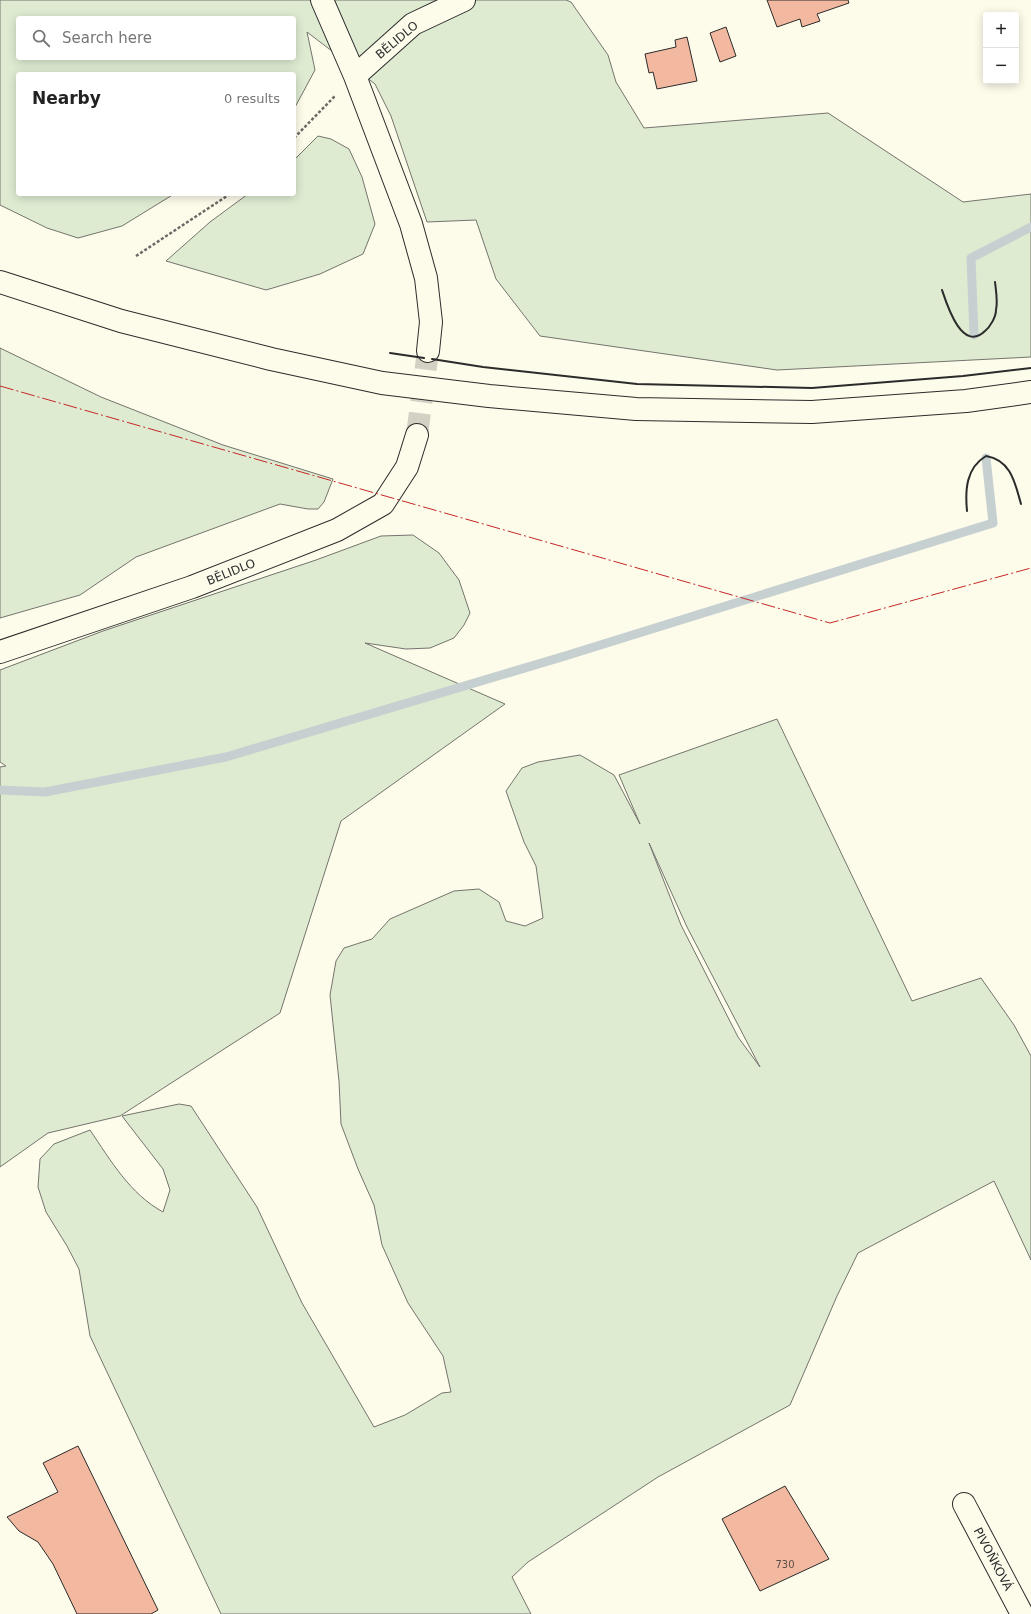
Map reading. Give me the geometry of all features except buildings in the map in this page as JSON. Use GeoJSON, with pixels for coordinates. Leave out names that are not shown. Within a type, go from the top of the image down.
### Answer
{"type":"FeatureCollection","features":[{"type":"Feature","properties":{"kind":"street"},"geometry":{"type":"LineString","coordinates":[[322,0],[355,76],[412,224],[426,278],[431,322],[428,351]]}},
{"type":"Feature","properties":{"kind":"street","name":"BĚLIDLO"},"geometry":{"type":"LineString","coordinates":[[355,76],[413,24],[464,0]]}},
{"type":"Feature","properties":{"kind":"street"},"geometry":{"type":"LineString","coordinates":[[0,282],[121,321],[272,360],[382,383],[489,396],[636,409],[812,412],[966,400],[1031,392]]}},
{"type":"Feature","properties":{"kind":"street","name":"BĚLIDLO"},"geometry":{"type":"LineString","coordinates":[[0,652],[192,587],[337,530],[383,504],[407,467],[417,434]]}},
{"type":"Feature","properties":{"kind":"street","name":"PIVOŇKOVÁ"},"geometry":{"type":"LineString","coordinates":[[964,1504],[1022,1614]]}},
{"type":"Feature","properties":{"kind":"path"},"geometry":{"type":"LineString","coordinates":[[296,136],[355,76]]}},
{"type":"Feature","properties":{"kind":"path"},"geometry":{"type":"LineString","coordinates":[[136,256],[227,196]]}},
{"type":"Feature","properties":{"kind":"green space"},"geometry":{"type":"Polygon","coordinates":[[[0,0],[566,0],[571,2],[608,55],[616,82],[644,128],[828,113],[963,202],[1031,194],[1031,357],[777,370],[540,336],[496,279],[476,220],[427,222],[391,116],[375,84],[307,32],[315,70],[296,105],[296,72],[16,72],[16,196],[171,196],[122,226],[78,238],[47,228],[0,205],[0,0]]]}},
{"type":"Feature","properties":{"kind":"green space"},"geometry":{"type":"Polygon","coordinates":[[[318,136],[331,139],[349,149],[362,177],[375,224],[363,254],[320,274],[266,290],[166,261],[210,222],[245,196],[296,196],[296,158],[318,136]]]}},
{"type":"Feature","properties":{"kind":"green space"},"geometry":{"type":"Polygon","coordinates":[[[0,348],[101,397],[223,445],[333,479],[324,502],[318,509],[308,509],[280,504],[136,557],[80,595],[0,618],[0,348]]]}},
{"type":"Feature","properties":{"kind":"green space"},"geometry":{"type":"Polygon","coordinates":[[[413,535],[439,553],[459,580],[470,613],[464,625],[454,638],[430,648],[406,649],[365,643],[505,704],[341,821],[280,1013],[120,1116],[48,1133],[0,1167],[0,767],[6,766],[0,762],[0,670],[103,631],[316,560],[381,536],[413,535]]]}},
{"type":"Feature","properties":{"kind":"green space"},"geometry":{"type":"Polygon","coordinates":[[[777,719],[912,1001],[981,978],[1014,1025],[1031,1056],[1031,1260],[994,1181],[858,1253],[837,1296],[790,1405],[658,1477],[528,1562],[512,1577],[531,1614],[221,1614],[90,1336],[79,1269],[46,1212],[38,1187],[40,1159],[54,1144],[90,1130],[122,1176],[151,1205],[163,1212],[170,1190],[163,1169],[122,1116],[179,1104],[191,1106],[257,1207],[302,1303],[374,1427],[405,1415],[442,1393],[451,1392],[443,1356],[408,1303],[382,1245],[374,1205],[358,1169],[341,1124],[339,1081],[330,995],[336,961],[344,948],[372,939],[390,919],[454,891],[479,889],[499,902],[506,921],[525,926],[543,918],[536,866],[524,842],[506,791],[522,768],[538,762],[580,755],[614,775],[640,824],[619,775],[777,719]],[[649,843],[681,925],[738,1037],[760,1067],[687,927],[649,843]]]}},
{"type":"Feature","properties":{"kind":"waterway"},"geometry":{"type":"LineString","coordinates":[[974,335],[971,258],[1031,227]]}},
{"type":"Feature","properties":{"kind":"waterway"},"geometry":{"type":"LineString","coordinates":[[0,790],[45,792],[226,757],[565,656],[993,523],[986,458]]}},
{"type":"Feature","properties":{"kind":"tunnel"},"geometry":{"type":"LineString","coordinates":[[417,435],[428,351]]}},
{"type":"Feature","properties":{"kind":"wall"},"geometry":{"type":"LineString","coordinates":[[942,290],[952,315],[963,332],[969,336],[977,336],[987,329],[995,316],[997,303],[995,282]]}},
{"type":"Feature","properties":{"kind":"wall"},"geometry":{"type":"LineString","coordinates":[[390,353],[424,358]]}},
{"type":"Feature","properties":{"kind":"wall"},"geometry":{"type":"LineString","coordinates":[[432,359],[483,367],[637,384],[812,388],[963,376],[1031,368]]}},
{"type":"Feature","properties":{"kind":"wall"},"geometry":{"type":"LineString","coordinates":[[967,511],[966,495],[968,480],[974,467],[986,456],[994,458],[1006,467],[1017,488],[1021,504]]}},
{"type":"Feature","properties":{"kind":"power"},"geometry":{"type":"LineString","coordinates":[[0,386],[830,623],[1031,568]]}}]}
